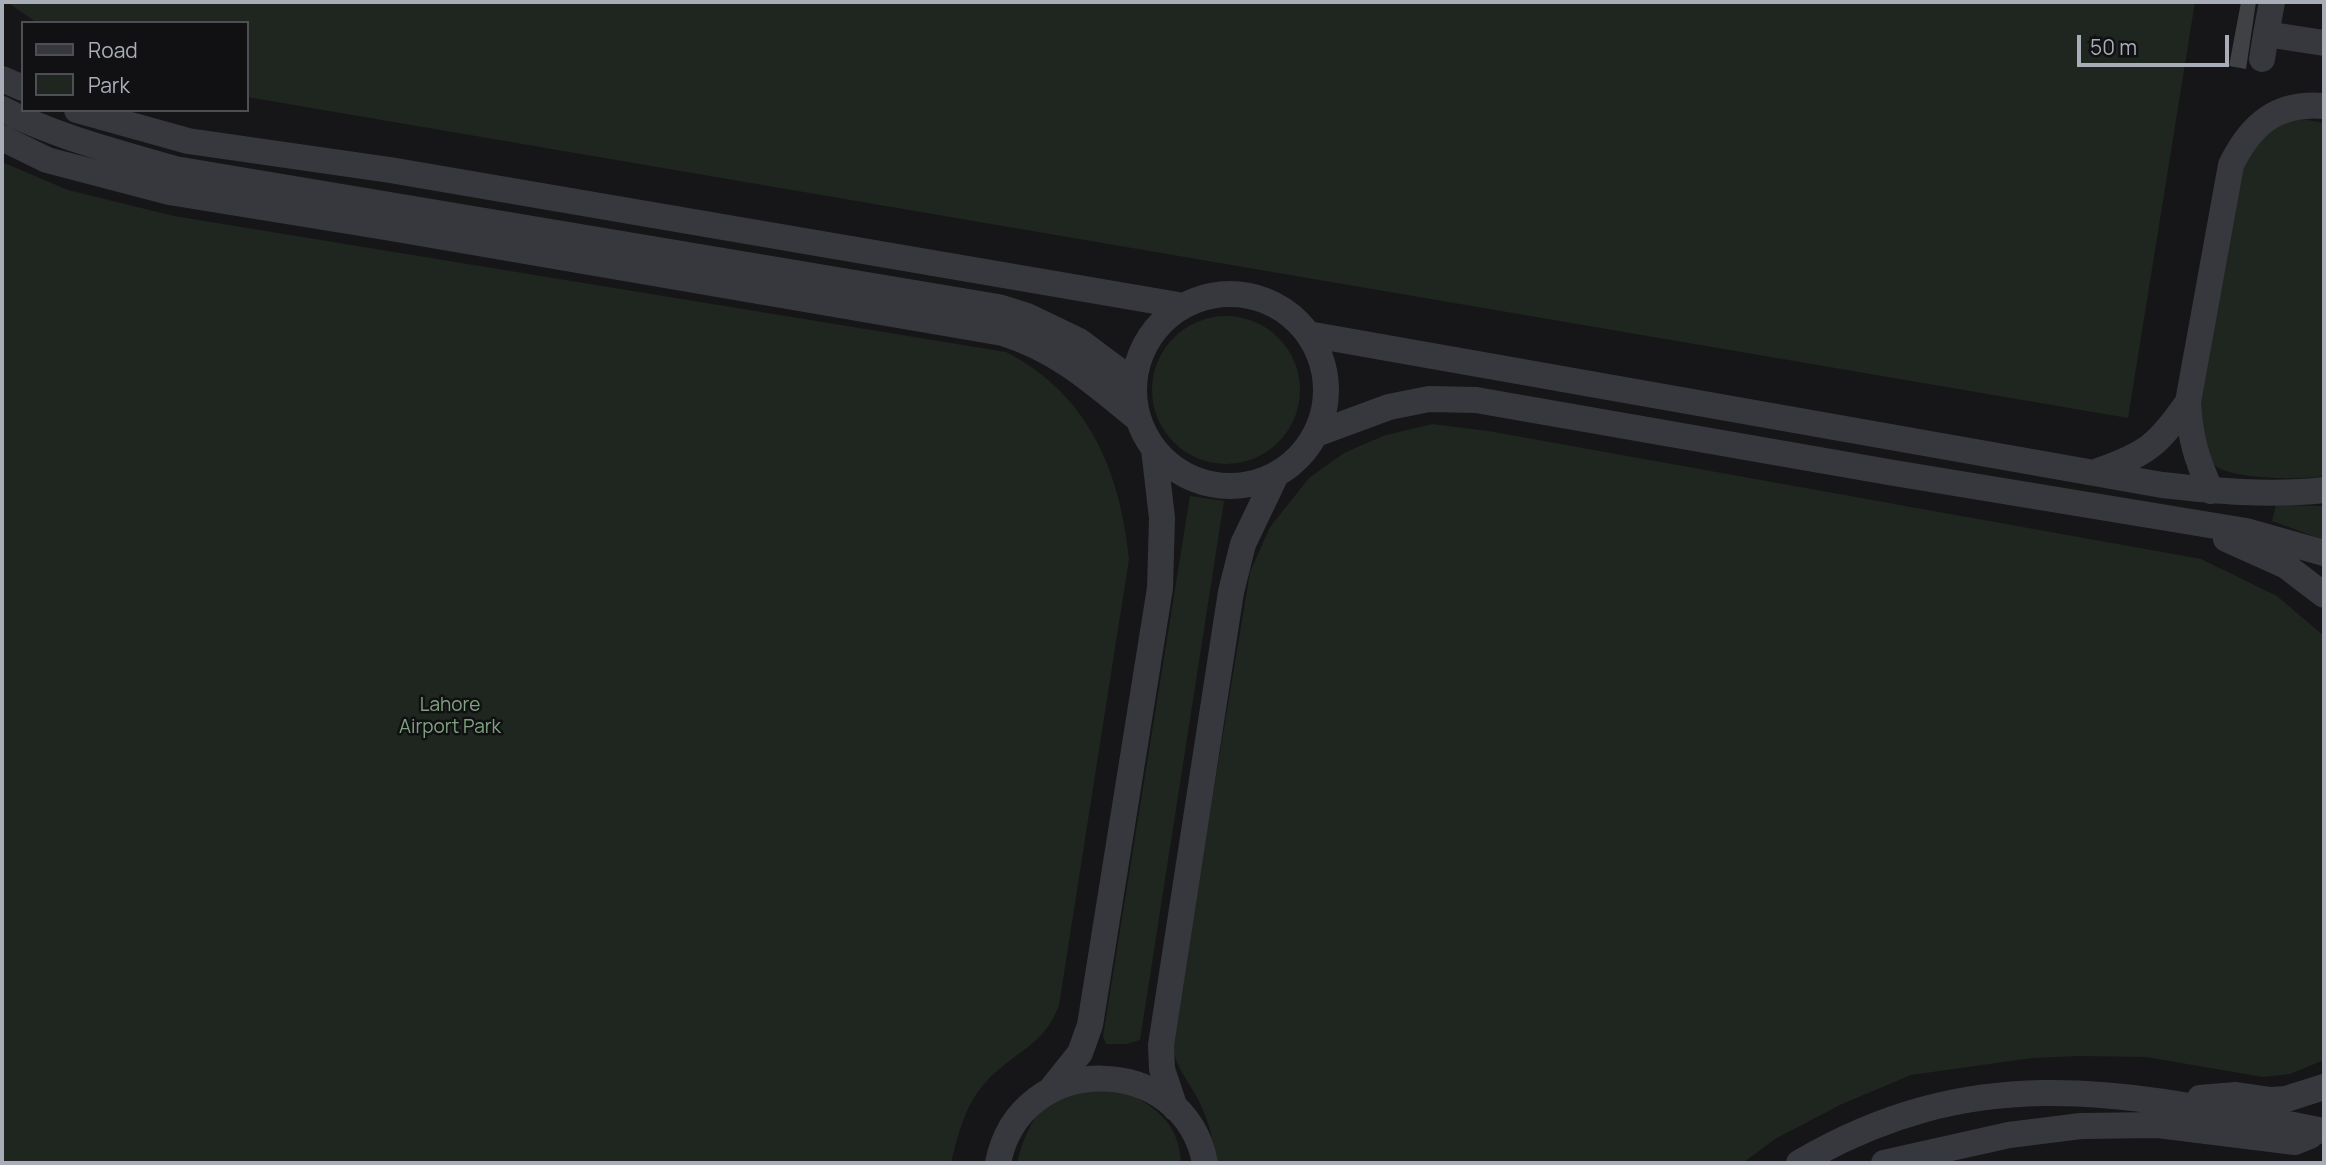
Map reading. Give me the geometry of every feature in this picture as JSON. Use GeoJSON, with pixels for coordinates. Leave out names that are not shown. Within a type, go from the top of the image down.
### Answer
{"type":"FeatureCollection","features":[{"type":"Feature","properties":{"kind":"street"},"geometry":{"type":"LineString","coordinates":[[2272,2],[2264,46],[2324,43]]}},
{"type":"Feature","properties":{"kind":"street"},"geometry":{"type":"LineString","coordinates":[[2,79],[21,87]]}},
{"type":"Feature","properties":{"kind":"street"},"geometry":{"type":"LineString","coordinates":[[2211,491],[2193,446],[2188,402],[2231,165],[2243,141],[2260,122],[2284,109],[2306,104],[2324,106]]}},
{"type":"Feature","properties":{"kind":"street"},"geometry":{"type":"LineString","coordinates":[[2,109],[22,119],[103,148],[175,169],[998,307],[1027,316],[1079,341],[1134,382]]}},
{"type":"Feature","properties":{"kind":"street"},"geometry":{"type":"LineString","coordinates":[[84,112],[188,141],[390,170],[1184,306]]}},
{"type":"Feature","properties":{"kind":"street"},"geometry":{"type":"LineString","coordinates":[[2,138],[47,160],[169,192],[1003,333],[1046,349],[1070,364],[1138,419]]}},
{"type":"Feature","properties":{"kind":"street"},"geometry":{"type":"LineString","coordinates":[[1205,297],[1251,297],[1273,305],[1292,317],[1308,334],[1322,361],[1326,383],[1325,405],[1316,434],[1299,457],[1276,474],[1251,484],[1224,486],[1197,481],[1174,468],[1154,449],[1138,419],[1134,382],[1139,359],[1149,338],[1164,320],[1184,306],[1205,297]]}},
{"type":"Feature","properties":{"kind":"street"},"geometry":{"type":"LineString","coordinates":[[1308,334],[2162,485],[2211,491],[2266,493],[2324,490]]}},
{"type":"Feature","properties":{"kind":"street"},"geometry":{"type":"LineString","coordinates":[[1316,434],[1389,407],[1429,399],[1476,400],[2246,531],[2324,553]]}},
{"type":"Feature","properties":{"kind":"street"},"geometry":{"type":"LineString","coordinates":[[2096,472],[2133,458],[2152,447],[2166,433],[2188,402]]}},
{"type":"Feature","properties":{"kind":"street"},"geometry":{"type":"LineString","coordinates":[[1052,1088],[1080,1053],[1087,1039],[1160,588],[1162,517],[1154,449]]}},
{"type":"Feature","properties":{"kind":"street"},"geometry":{"type":"LineString","coordinates":[[1175,1108],[1162,1069],[1160,1045],[1228,606],[1243,544],[1276,474]]}},
{"type":"Feature","properties":{"kind":"street"},"geometry":{"type":"LineString","coordinates":[[2157,516],[2236,542],[2286,566],[2324,595]]}},
{"type":"Feature","properties":{"kind":"street"},"geometry":{"type":"LineString","coordinates":[[998,1163],[1004,1138],[1030,1103],[1052,1088],[1074,1080],[1111,1078],[1146,1089],[1175,1108],[1189,1124],[1205,1163]]}},
{"type":"Feature","properties":{"kind":"street"},"geometry":{"type":"LineString","coordinates":[[2170,1101],[2236,1095],[2271,1100],[2286,1099],[2324,1087]]}},
{"type":"Feature","properties":{"kind":"street"},"geometry":{"type":"LineString","coordinates":[[1800,1163],[1823,1149],[1881,1123],[1926,1108],[1983,1096],[2026,1092],[2083,1092],[2170,1101],[2324,1131]]}},
{"type":"Feature","properties":{"kind":"street"},"geometry":{"type":"LineString","coordinates":[[1884,1163],[2009,1135],[2081,1126],[2158,1125],[2295,1142],[2324,1131]]}},
{"type":"Feature","properties":{"kind":"green space"},"geometry":{"type":"Polygon","coordinates":[[[7,2],[2195,2],[2128,418],[248,97],[248,21],[34,21],[7,2]]]}},
{"type":"Feature","properties":{"kind":"green space"},"geometry":{"type":"Polygon","coordinates":[[[2297,118],[2324,123],[2324,476],[2249,476],[2221,469],[2213,464],[2192,432],[2235,167],[2269,129],[2297,118]]]}},
{"type":"Feature","properties":{"kind":"green space","name":"Lahore Airport Park"},"geometry":{"type":"Polygon","coordinates":[[[2,162],[68,190],[174,216],[1006,352],[1034,369],[1059,390],[1079,412],[1108,465],[1118,495],[1129,559],[1059,1005],[1045,1031],[995,1072],[978,1092],[963,1121],[951,1163],[2,1163],[2,162]]]}},
{"type":"Feature","properties":{"kind":"green space"},"geometry":{"type":"Polygon","coordinates":[[[1226,316],[1254,322],[1267,328],[1278,338],[1288,349],[1294,362],[1300,390],[1294,418],[1288,431],[1278,442],[1267,452],[1254,458],[1226,464],[1198,458],[1185,452],[1174,442],[1164,431],[1158,418],[1152,390],[1158,362],[1164,349],[1174,338],[1185,328],[1198,322],[1226,316]]]}},
{"type":"Feature","properties":{"kind":"green space"},"geometry":{"type":"Polygon","coordinates":[[[1432,424],[1488,431],[2201,559],[2277,596],[2324,636],[2324,1060],[2290,1074],[2263,1077],[2146,1057],[2080,1056],[2032,1058],[1911,1075],[1842,1104],[1775,1139],[1743,1163],[1214,1163],[1207,1119],[1176,1060],[1173,1034],[1250,572],[1270,527],[1309,478],[1344,453],[1383,436],[1432,424]]]}},
{"type":"Feature","properties":{"kind":"green space"},"geometry":{"type":"Polygon","coordinates":[[[1190,496],[1224,501],[1140,1040],[1127,1044],[1106,1044],[1103,1036],[1190,496]]]}},
{"type":"Feature","properties":{"kind":"green space"},"geometry":{"type":"Polygon","coordinates":[[[2276,505],[2324,506],[2324,540],[2272,521],[2276,505]]]}},
{"type":"Feature","properties":{"kind":"green space"},"geometry":{"type":"Polygon","coordinates":[[[1120,1089],[1154,1109],[1170,1126],[1179,1148],[1181,1163],[1017,1163],[1032,1122],[1055,1099],[1077,1091],[1120,1089]]]}},
{"type":"Feature","properties":{"kind":"building"},"geometry":{"type":"Polygon","coordinates":[[[2241,2],[2256,2],[2246,69],[2229,66],[2241,2]]]}}]}
